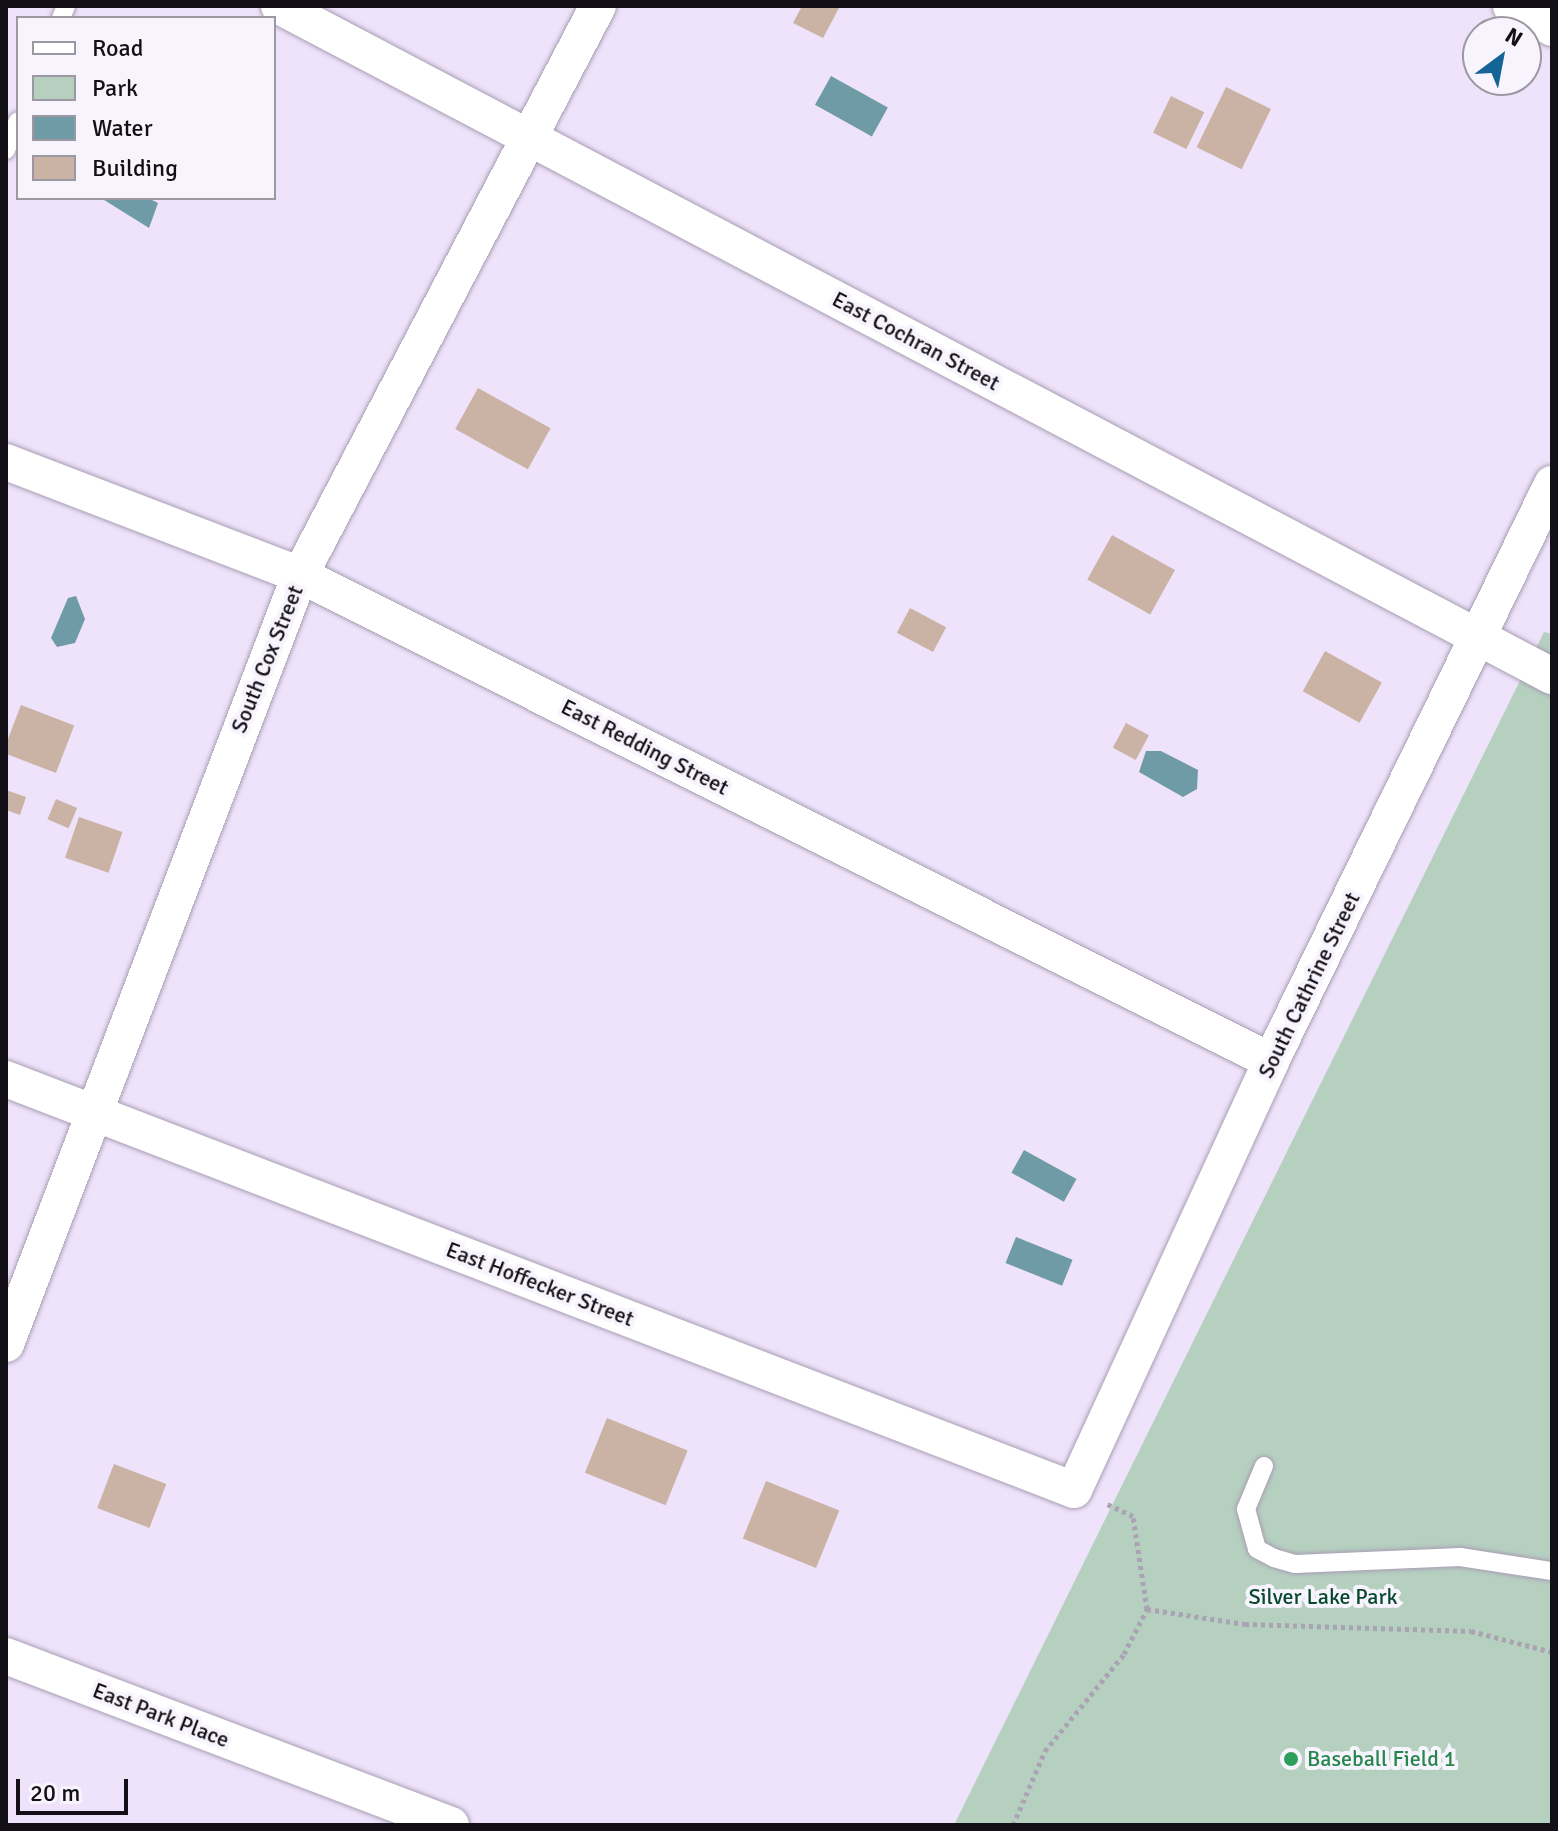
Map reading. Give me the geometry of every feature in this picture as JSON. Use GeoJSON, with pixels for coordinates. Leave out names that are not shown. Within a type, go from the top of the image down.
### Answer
{"type":"FeatureCollection","features":[{"type":"Feature","properties":{"kind":"street","name":"East Cochran Street"},"geometry":{"type":"LineString","coordinates":[[279,6],[1552,676]]}},
{"type":"Feature","properties":{"kind":"street","name":"South Cox Street"},"geometry":{"type":"LineString","coordinates":[[6,1344],[300,575],[598,6]]}},
{"type":"Feature","properties":{"kind":"street"},"geometry":{"type":"LineString","coordinates":[[1511,6],[1552,28]]}},
{"type":"Feature","properties":{"kind":"street","name":"East Redding Street"},"geometry":{"type":"LineString","coordinates":[[6,462],[300,575],[1271,1061]]}},
{"type":"Feature","properties":{"kind":"street","name":"South Cathrine Street"},"geometry":{"type":"LineString","coordinates":[[1074,1490],[1271,1061],[1552,484]]}},
{"type":"Feature","properties":{"kind":"street","name":"East Hoffecker Street"},"geometry":{"type":"LineString","coordinates":[[6,1079],[1074,1490]]}},
{"type":"Feature","properties":{"kind":"street","name":"East Park Place"},"geometry":{"type":"LineString","coordinates":[[6,1656],[451,1825]]}},
{"type":"Feature","properties":{"kind":"lane"},"geometry":{"type":"LineString","coordinates":[[6,150],[16,126]]}},
{"type":"Feature","properties":{"kind":"lane"},"geometry":{"type":"LineString","coordinates":[[1264,1466],[1246,1509],[1257,1549],[1274,1558],[1295,1564],[1460,1557],[1552,1571]]}},
{"type":"Feature","properties":{"kind":"path"},"geometry":{"type":"LineString","coordinates":[[1013,1825],[1045,1751],[1124,1654],[1147,1609],[1133,1516]]}},
{"type":"Feature","properties":{"kind":"path"},"geometry":{"type":"LineString","coordinates":[[1147,1609],[1245,1624],[1471,1631],[1552,1652]]}},
{"type":"Feature","properties":{"kind":"green space","name":"Silver Lake Park"},"geometry":{"type":"Polygon","coordinates":[[[1544,632],[1552,634],[1552,1825],[954,1825],[1544,632]]]}},
{"type":"Feature","properties":{"kind":"water"},"geometry":{"type":"Polygon","coordinates":[[[831,76],[888,108],[872,136],[815,105],[831,76]]]}},
{"type":"Feature","properties":{"kind":"water"},"geometry":{"type":"Polygon","coordinates":[[[104,200],[152,200],[158,203],[149,228],[104,200]]]}},
{"type":"Feature","properties":{"kind":"water"},"geometry":{"type":"Polygon","coordinates":[[[76,596],[85,619],[75,643],[57,647],[51,638],[68,598],[76,596]]]}},
{"type":"Feature","properties":{"kind":"water"},"geometry":{"type":"Polygon","coordinates":[[[1146,751],[1161,751],[1198,770],[1197,789],[1183,797],[1139,772],[1146,751]]]}},
{"type":"Feature","properties":{"kind":"water"},"geometry":{"type":"Polygon","coordinates":[[[1024,1150],[1076,1179],[1064,1202],[1011,1173],[1024,1150]]]}},
{"type":"Feature","properties":{"kind":"water"},"geometry":{"type":"Polygon","coordinates":[[[1016,1237],[1073,1260],[1062,1286],[1006,1263],[1016,1237]]]}},
{"type":"Feature","properties":{"kind":"building"},"geometry":{"type":"Polygon","coordinates":[[[802,6],[840,6],[823,38],[793,23],[802,6]]]}},
{"type":"Feature","properties":{"kind":"building"},"geometry":{"type":"Polygon","coordinates":[[[1226,87],[1271,109],[1242,169],[1197,147],[1226,87]]]}},
{"type":"Feature","properties":{"kind":"building"},"geometry":{"type":"Polygon","coordinates":[[[1171,96],[1204,112],[1186,149],[1153,133],[1171,96]]]}},
{"type":"Feature","properties":{"kind":"building"},"geometry":{"type":"Polygon","coordinates":[[[478,388],[551,428],[528,469],[455,429],[478,388]]]}},
{"type":"Feature","properties":{"kind":"building"},"geometry":{"type":"Polygon","coordinates":[[[1112,535],[1175,570],[1150,615],[1087,580],[1112,535]]]}},
{"type":"Feature","properties":{"kind":"building"},"geometry":{"type":"Polygon","coordinates":[[[910,608],[946,627],[933,652],[897,633],[910,608]]]}},
{"type":"Feature","properties":{"kind":"building"},"geometry":{"type":"Polygon","coordinates":[[[1325,651],[1382,683],[1360,723],[1303,691],[1325,651]]]}},
{"type":"Feature","properties":{"kind":"building"},"geometry":{"type":"Polygon","coordinates":[[[21,705],[74,725],[56,773],[6,754],[6,744],[21,705]]]}},
{"type":"Feature","properties":{"kind":"building"},"geometry":{"type":"Polygon","coordinates":[[[1126,723],[1149,735],[1136,760],[1113,748],[1126,723]]]}},
{"type":"Feature","properties":{"kind":"building"},"geometry":{"type":"Polygon","coordinates":[[[6,790],[26,797],[20,815],[6,810],[6,790]]]}},
{"type":"Feature","properties":{"kind":"building"},"geometry":{"type":"Polygon","coordinates":[[[56,799],[77,808],[69,828],[47,819],[56,799]]]}},
{"type":"Feature","properties":{"kind":"building"},"geometry":{"type":"Polygon","coordinates":[[[79,817],[122,832],[108,873],[65,858],[79,817]]]}},
{"type":"Feature","properties":{"kind":"building"},"geometry":{"type":"Polygon","coordinates":[[[607,1418],[688,1451],[666,1505],[585,1473],[607,1418]]]}},
{"type":"Feature","properties":{"kind":"building"},"geometry":{"type":"Polygon","coordinates":[[[114,1464],[166,1484],[149,1528],[97,1508],[114,1464]]]}},
{"type":"Feature","properties":{"kind":"building"},"geometry":{"type":"Polygon","coordinates":[[[766,1481],[839,1511],[816,1568],[743,1538],[766,1481]]]}},
{"type":"Feature","properties":{"kind":"place","name":"Baseball Field 1"},"geometry":{"type":"Point","coordinates":[1291,1759]}}]}
